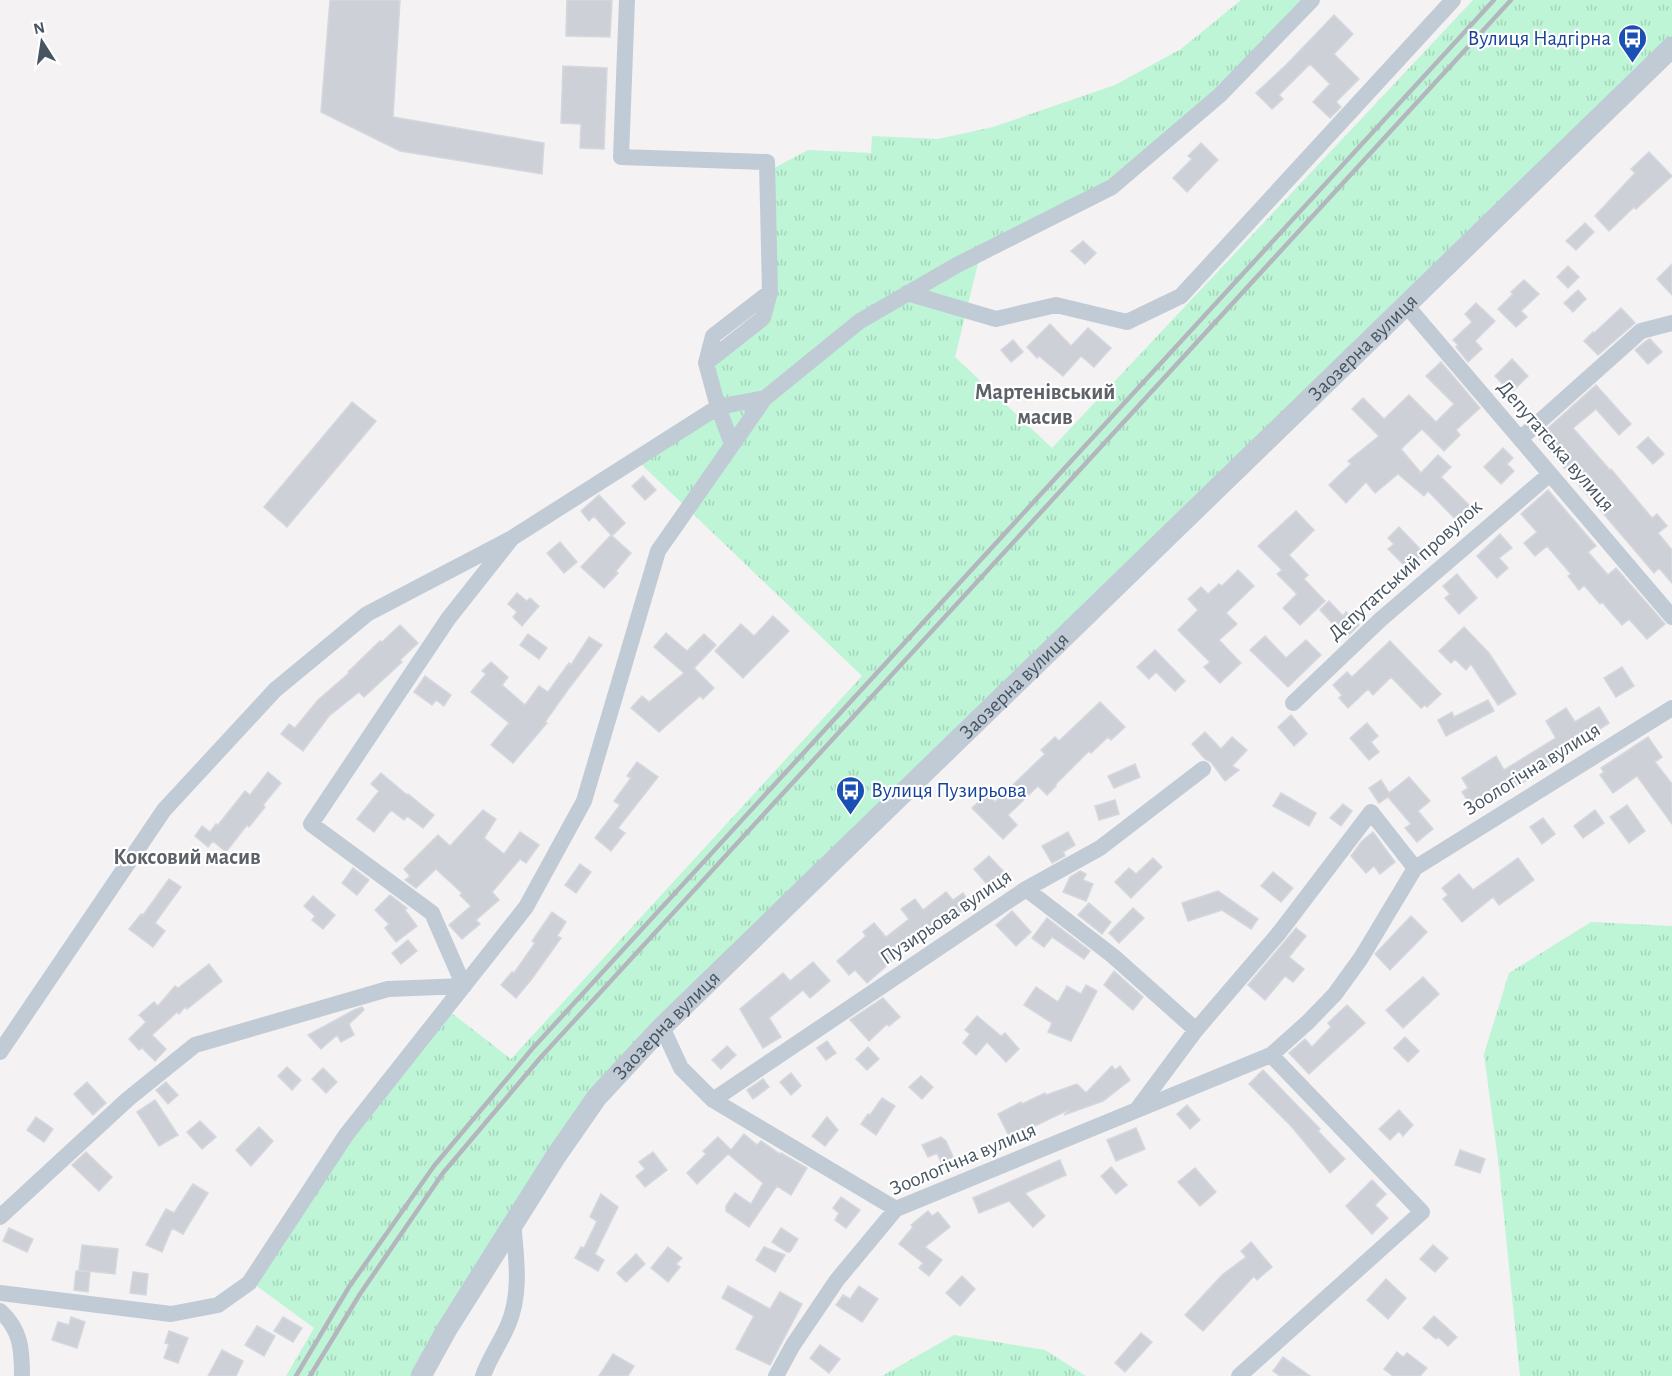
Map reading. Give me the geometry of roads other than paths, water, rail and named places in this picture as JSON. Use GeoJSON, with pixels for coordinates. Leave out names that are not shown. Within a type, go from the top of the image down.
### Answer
{"type":"FeatureCollection","features":[{"type":"Feature","properties":{"kind":"street"},"geometry":{"type":"LineString","coordinates":[[627,0],[621,157],[767,162],[770,292],[713,336],[706,363],[718,407],[732,444]]}},
{"type":"Feature","properties":{"kind":"street"},"geometry":{"type":"LineString","coordinates":[[0,1293],[171,1314],[218,1305],[249,1283],[346,1135],[526,907],[584,801],[658,551],[765,398],[860,321],[957,265],[1112,187],[1220,95],[1312,0]]}},
{"type":"Feature","properties":{"kind":"street"},"geometry":{"type":"LineString","coordinates":[[907,294],[996,319],[1056,305],[1127,322],[1181,296],[1453,0]]}},
{"type":"Feature","properties":{"kind":"street","name":"Заозерна вулиця"},"geometry":{"type":"LineString","coordinates":[[421,1376],[513,1222],[597,1097],[662,1027],[1672,47]]}},
{"type":"Feature","properties":{"kind":"street","name":"Депутатська вулиця"},"geometry":{"type":"LineString","coordinates":[[1406,305],[1672,616]]}},
{"type":"Feature","properties":{"kind":"street"},"geometry":{"type":"LineString","coordinates":[[1520,439],[1641,331],[1672,323]]}},
{"type":"Feature","properties":{"kind":"street"},"geometry":{"type":"LineString","coordinates":[[0,1052],[164,810],[275,690],[367,614],[512,538],[718,407],[765,398]]}},
{"type":"Feature","properties":{"kind":"street","name":"Депутатський провулок"},"geometry":{"type":"LineString","coordinates":[[1293,703],[1380,620],[1550,474]]}},
{"type":"Feature","properties":{"kind":"street"},"geometry":{"type":"LineString","coordinates":[[464,986],[432,913],[311,824],[448,619],[512,538]]}},
{"type":"Feature","properties":{"kind":"street","name":"Зоологічна вулиця"},"geometry":{"type":"LineString","coordinates":[[776,1376],[793,1345],[837,1280],[896,1209],[1270,1055],[1308,1022],[1335,994],[1361,958],[1415,868],[1672,708]]}},
{"type":"Feature","properties":{"kind":"street","name":"Пузирьова вулиця"},"geometry":{"type":"LineString","coordinates":[[712,1100],[1026,889],[1100,848],[1203,770]]}},
{"type":"Feature","properties":{"kind":"street"},"geometry":{"type":"LineString","coordinates":[[1137,1110],[1196,1030],[1279,933],[1371,812],[1415,868]]}},
{"type":"Feature","properties":{"kind":"street"},"geometry":{"type":"LineString","coordinates":[[1026,889],[1113,956],[1196,1030]]}},
{"type":"Feature","properties":{"kind":"street"},"geometry":{"type":"LineString","coordinates":[[0,1217],[128,1099],[195,1045],[388,989],[464,986]]}},
{"type":"Feature","properties":{"kind":"street"},"geometry":{"type":"LineString","coordinates":[[662,1027],[681,1068],[712,1100],[896,1209]]}},
{"type":"Feature","properties":{"kind":"street"},"geometry":{"type":"LineString","coordinates":[[1239,1376],[1422,1212],[1270,1055]]}},
{"type":"Feature","properties":{"kind":"street"},"geometry":{"type":"LineString","coordinates":[[483,1376],[509,1323],[515,1298],[517,1271],[513,1222]]}},
{"type":"Feature","properties":{"kind":"street"},"geometry":{"type":"LineString","coordinates":[[0,1311],[9,1319],[22,1344],[22,1376]]}},
{"type":"Feature","properties":{"kind":"railway"},"geometry":{"type":"LineString","coordinates":[[296,1376],[349,1287],[434,1166],[532,1049],[1494,0]]}},
{"type":"Feature","properties":{"kind":"railway"},"geometry":{"type":"LineString","coordinates":[[310,1376],[360,1294],[443,1173],[541,1057],[1511,0]]}},
{"type":"Feature","properties":{"kind":"place","name":"Вулиця Надгірна"},"geometry":{"type":"Point","coordinates":[1632,64]}},
{"type":"Feature","properties":{"kind":"place","name":"Вулиця Пузирьова"},"geometry":{"type":"Point","coordinates":[850,816]}},
{"type":"Feature","properties":{"kind":"district","name":"Мартенівський масив"},"geometry":{"type":"Point","coordinates":[1045,404]}},
{"type":"Feature","properties":{"kind":"district","name":"Коксовий масив"},"geometry":{"type":"Point","coordinates":[187,857]}}]}
